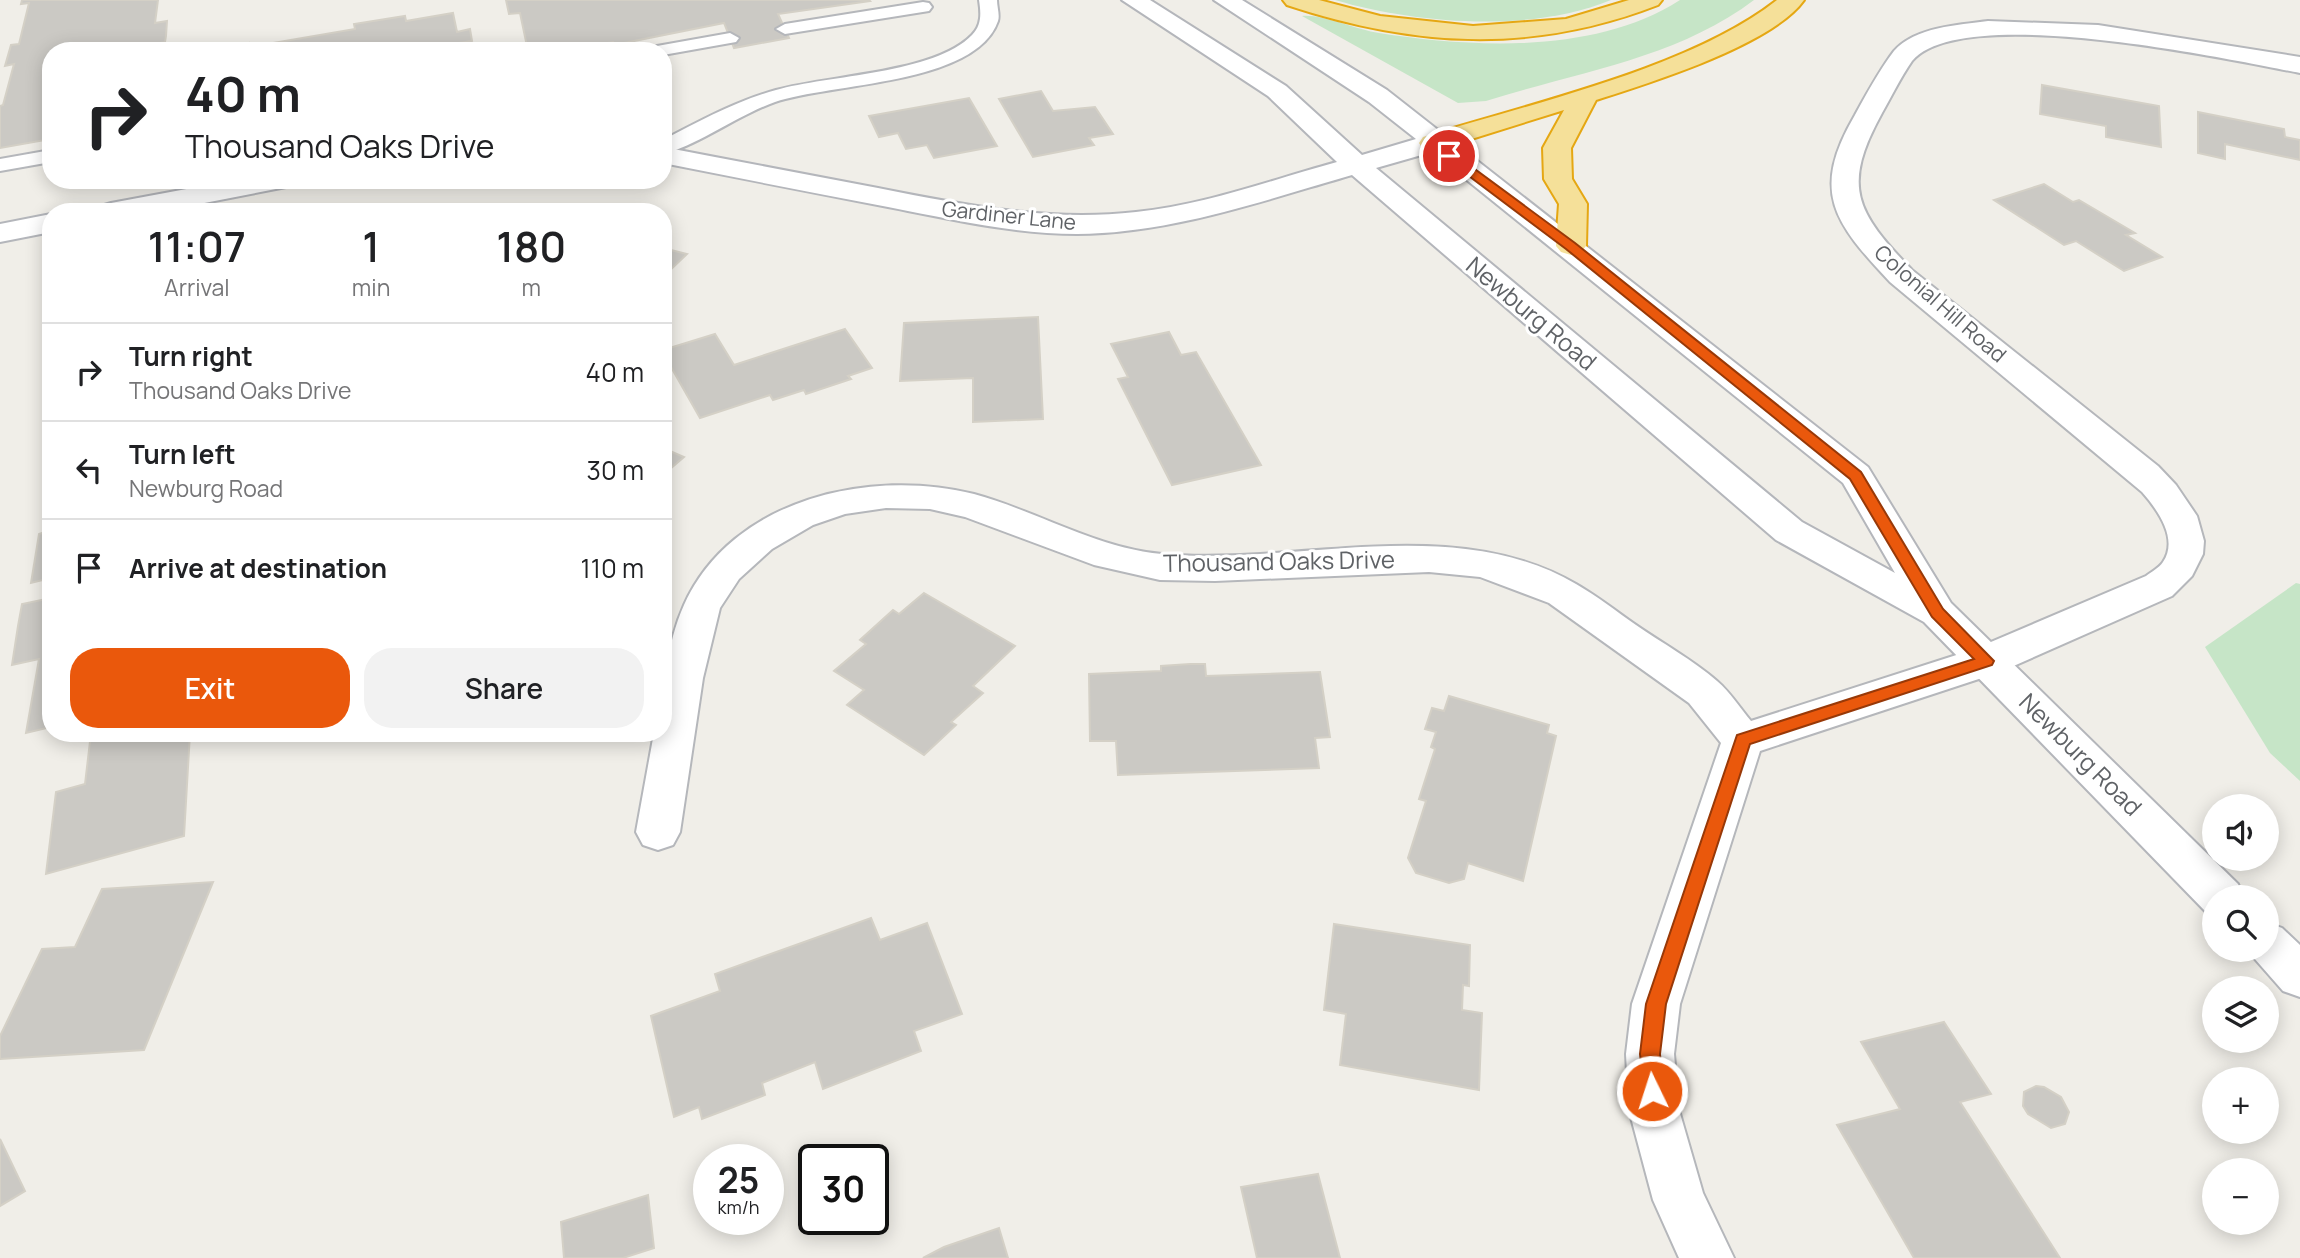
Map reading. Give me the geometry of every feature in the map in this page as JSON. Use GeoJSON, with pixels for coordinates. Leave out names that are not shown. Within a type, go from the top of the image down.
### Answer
{"type":"FeatureCollection","features":[{"type":"Feature","properties":{"kind":"highway"},"geometry":{"type":"LineString","coordinates":[[1295,0],[1377,23],[1415,29],[1502,32],[1592,21],[1650,0]]}},
{"type":"Feature","properties":{"kind":"highway"},"geometry":{"type":"LineString","coordinates":[[1433,143],[1586,95],[1678,62],[1735,38],[1768,20],[1792,0]]}},
{"type":"Feature","properties":{"kind":"highway"},"geometry":{"type":"LineString","coordinates":[[1571,246],[1573,205],[1558,179],[1557,148],[1586,95]]}},
{"type":"Feature","properties":{"kind":"main road","name":"Newburg Road"},"geometry":{"type":"LineString","coordinates":[[1134,0],[1277,91],[1358,167],[1789,531],[1938,613]]}},
{"type":"Feature","properties":{"kind":"main road","name":"Newburg Road"},"geometry":{"type":"LineString","coordinates":[[1226,0],[1378,96],[1433,143],[1571,246],[1856,475],[1938,613],[2209,885]]}},
{"type":"Feature","properties":{"kind":"main road","name":"Colonial Hill Road"},"geometry":{"type":"LineString","coordinates":[[1986,661],[2159,586],[2179,566],[2185,540],[2182,522],[2169,499],[2146,474],[1900,276],[1871,246],[1845,202],[1842,181],[1851,142],[1910,48],[1938,30],[1993,17],[2063,18],[2300,65]]}},
{"type":"Feature","properties":{"kind":"main road","name":"Gardiner Lane"},"geometry":{"type":"LineString","coordinates":[[672,157],[961,213],[1019,222],[1077,225],[1137,221],[1195,211],[1358,167],[1433,143]]}},
{"type":"Feature","properties":{"kind":"main road"},"geometry":{"type":"LineString","coordinates":[[159,203],[233,189]]}},
{"type":"Feature","properties":{"kind":"main road"},"geometry":{"type":"LineString","coordinates":[[0,233],[42,225]]}},
{"type":"Feature","properties":{"kind":"main road","name":"Thousand Oaks Drive"},"geometry":{"type":"LineString","coordinates":[[658,832],[683,678],[702,606],[726,570],[759,540],[800,516],[841,502],[886,496],[930,497],[972,506],[1107,556],[1160,567],[1215,568],[1429,559],[1481,564],[1531,579],[1562,593],[1703,692],[1743,740]]}},
{"type":"Feature","properties":{"kind":"main road"},"geometry":{"type":"LineString","coordinates":[[1707,1258],[1679,1200],[1661,1136],[1654,1110],[1650,1054],[1656,1004],[1743,740],[1986,661]]}},
{"type":"Feature","properties":{"kind":"lane"},"geometry":{"type":"LineString","coordinates":[[672,143],[738,110],[785,93],[901,72],[951,55],[976,43],[989,22],[988,0]]}},
{"type":"Feature","properties":{"kind":"lane"},"geometry":{"type":"LineString","coordinates":[[785,29],[923,7]]}},
{"type":"Feature","properties":{"kind":"lane"},"geometry":{"type":"LineString","coordinates":[[672,48],[730,38]]}},
{"type":"Feature","properties":{"kind":"lane"},"geometry":{"type":"LineString","coordinates":[[0,165],[42,158]]}},
{"type":"Feature","properties":{"kind":"green space"},"geometry":{"type":"Polygon","coordinates":[[[1335,0],[1611,0],[1546,17],[1474,21],[1401,15],[1335,0]]]}},
{"type":"Feature","properties":{"kind":"green space"},"geometry":{"type":"Polygon","coordinates":[[[1680,0],[1754,0],[1692,37],[1625,62],[1486,101],[1458,103],[1302,16],[1319,17],[1370,31],[1416,38],[1454,42],[1534,42],[1611,30],[1647,18],[1680,0]]]}},
{"type":"Feature","properties":{"kind":"green space"},"geometry":{"type":"Polygon","coordinates":[[[2296,583],[2300,584],[2300,781],[2270,753],[2205,647],[2296,583]]]}},
{"type":"Feature","properties":{"kind":"building"},"geometry":{"type":"Polygon","coordinates":[[[22,0],[158,0],[155,23],[167,21],[165,42],[42,42],[42,141],[0,148],[0,106],[3,105],[14,64],[5,66],[11,45],[19,44],[29,3],[21,4],[22,0]]]}},
{"type":"Feature","properties":{"kind":"building"},"geometry":{"type":"Polygon","coordinates":[[[506,0],[870,1],[778,14],[789,38],[734,48],[724,23],[629,42],[526,42],[520,13],[509,14],[506,0]]]}},
{"type":"Feature","properties":{"kind":"building"},"geometry":{"type":"Polygon","coordinates":[[[453,13],[457,32],[470,29],[472,41],[278,42],[355,29],[354,24],[405,16],[406,21],[453,13]]]}},
{"type":"Feature","properties":{"kind":"building"},"geometry":{"type":"Polygon","coordinates":[[[2042,85],[2159,106],[2161,147],[2106,137],[2106,126],[2040,114],[2042,85]]]}},
{"type":"Feature","properties":{"kind":"building"},"geometry":{"type":"Polygon","coordinates":[[[1041,91],[1053,111],[1095,107],[1113,134],[1089,138],[1094,145],[1033,157],[999,99],[1041,91]]]}},
{"type":"Feature","properties":{"kind":"building"},"geometry":{"type":"Polygon","coordinates":[[[969,98],[997,146],[934,158],[927,145],[906,149],[898,133],[879,137],[869,116],[969,98]]]}},
{"type":"Feature","properties":{"kind":"building"},"geometry":{"type":"Polygon","coordinates":[[[2198,112],[2284,129],[2285,137],[2300,140],[2300,160],[2225,144],[2225,159],[2198,153],[2198,112]]]}},
{"type":"Feature","properties":{"kind":"building"},"geometry":{"type":"Polygon","coordinates":[[[2044,184],[2073,202],[2079,200],[2135,233],[2126,235],[2162,257],[2124,271],[2076,241],[2064,245],[1994,200],[2044,184]]]}},
{"type":"Feature","properties":{"kind":"building"},"geometry":{"type":"Polygon","coordinates":[[[672,250],[687,254],[672,268],[672,250]]]}},
{"type":"Feature","properties":{"kind":"building"},"geometry":{"type":"Polygon","coordinates":[[[1038,317],[1043,419],[973,422],[973,378],[900,381],[904,323],[1038,317]]]}},
{"type":"Feature","properties":{"kind":"building"},"geometry":{"type":"Polygon","coordinates":[[[845,329],[872,368],[848,376],[851,379],[806,394],[804,390],[773,400],[770,395],[700,418],[672,369],[672,347],[715,334],[734,365],[845,329]]]}},
{"type":"Feature","properties":{"kind":"building"},"geometry":{"type":"Polygon","coordinates":[[[1169,332],[1181,355],[1196,352],[1261,465],[1172,485],[1118,379],[1128,377],[1111,344],[1169,332]]]}},
{"type":"Feature","properties":{"kind":"building"},"geometry":{"type":"Polygon","coordinates":[[[672,452],[684,457],[672,467],[672,452]]]}},
{"type":"Feature","properties":{"kind":"building"},"geometry":{"type":"Polygon","coordinates":[[[42,533],[42,580],[31,583],[39,534],[42,533]]]}},
{"type":"Feature","properties":{"kind":"building"},"geometry":{"type":"Polygon","coordinates":[[[924,593],[1015,646],[973,686],[983,693],[951,722],[956,725],[924,755],[847,705],[864,690],[834,671],[866,644],[860,640],[893,610],[899,614],[924,593]]]}},
{"type":"Feature","properties":{"kind":"building"},"geometry":{"type":"Polygon","coordinates":[[[42,600],[42,729],[26,733],[39,659],[12,665],[22,604],[42,600]]]}},
{"type":"Feature","properties":{"kind":"building"},"geometry":{"type":"Polygon","coordinates":[[[1205,664],[1206,676],[1320,672],[1330,737],[1315,738],[1319,768],[1118,775],[1116,741],[1090,741],[1089,674],[1161,671],[1161,666],[1205,664]]]}},
{"type":"Feature","properties":{"kind":"building"},"geometry":{"type":"Polygon","coordinates":[[[1449,696],[1549,725],[1547,733],[1556,736],[1523,881],[1468,863],[1464,879],[1449,883],[1416,873],[1408,858],[1426,801],[1419,799],[1435,749],[1431,747],[1436,732],[1425,729],[1432,708],[1444,711],[1449,696]]]}},
{"type":"Feature","properties":{"kind":"building"},"geometry":{"type":"Polygon","coordinates":[[[90,742],[189,742],[184,836],[46,874],[56,792],[85,784],[90,742]]]}},
{"type":"Feature","properties":{"kind":"building"},"geometry":{"type":"Polygon","coordinates":[[[213,882],[144,1050],[0,1059],[0,1036],[42,949],[75,947],[102,889],[213,882]]]}},
{"type":"Feature","properties":{"kind":"building"},"geometry":{"type":"Polygon","coordinates":[[[871,918],[880,940],[927,923],[962,1014],[914,1031],[921,1051],[823,1089],[815,1062],[762,1083],[765,1095],[702,1119],[699,1107],[674,1117],[651,1016],[720,991],[715,974],[871,918]]]}},
{"type":"Feature","properties":{"kind":"building"},"geometry":{"type":"Polygon","coordinates":[[[1334,924],[1470,945],[1469,986],[1463,985],[1462,1010],[1482,1013],[1479,1090],[1340,1065],[1346,1014],[1324,1010],[1334,924]]]}},
{"type":"Feature","properties":{"kind":"building"},"geometry":{"type":"Polygon","coordinates":[[[1944,1022],[1991,1094],[1960,1102],[2060,1258],[1914,1258],[1837,1125],[1900,1109],[1861,1042],[1944,1022]]]}},
{"type":"Feature","properties":{"kind":"building"},"geometry":{"type":"Polygon","coordinates":[[[2036,1086],[2044,1087],[2061,1097],[2069,1112],[2065,1124],[2051,1128],[2028,1114],[2023,1106],[2024,1092],[2036,1086]]]}},
{"type":"Feature","properties":{"kind":"building"},"geometry":{"type":"Polygon","coordinates":[[[0,1139],[25,1191],[0,1206],[0,1139]]]}},
{"type":"Feature","properties":{"kind":"building"},"geometry":{"type":"Polygon","coordinates":[[[1318,1174],[1340,1258],[1257,1258],[1241,1187],[1318,1174]]]}},
{"type":"Feature","properties":{"kind":"building"},"geometry":{"type":"Polygon","coordinates":[[[648,1195],[654,1248],[623,1258],[564,1258],[561,1222],[648,1195]]]}},
{"type":"Feature","properties":{"kind":"building"},"geometry":{"type":"Polygon","coordinates":[[[999,1228],[1008,1258],[923,1258],[944,1247],[999,1228]]]}},
{"type":"Feature","properties":{"kind":"route"},"geometry":{"type":"LineString","coordinates":[[1449,156],[1571,246],[1856,475],[1938,613],[1986,661],[1743,740],[1656,1004],[1650,1054],[1652,1091]]}}]}
